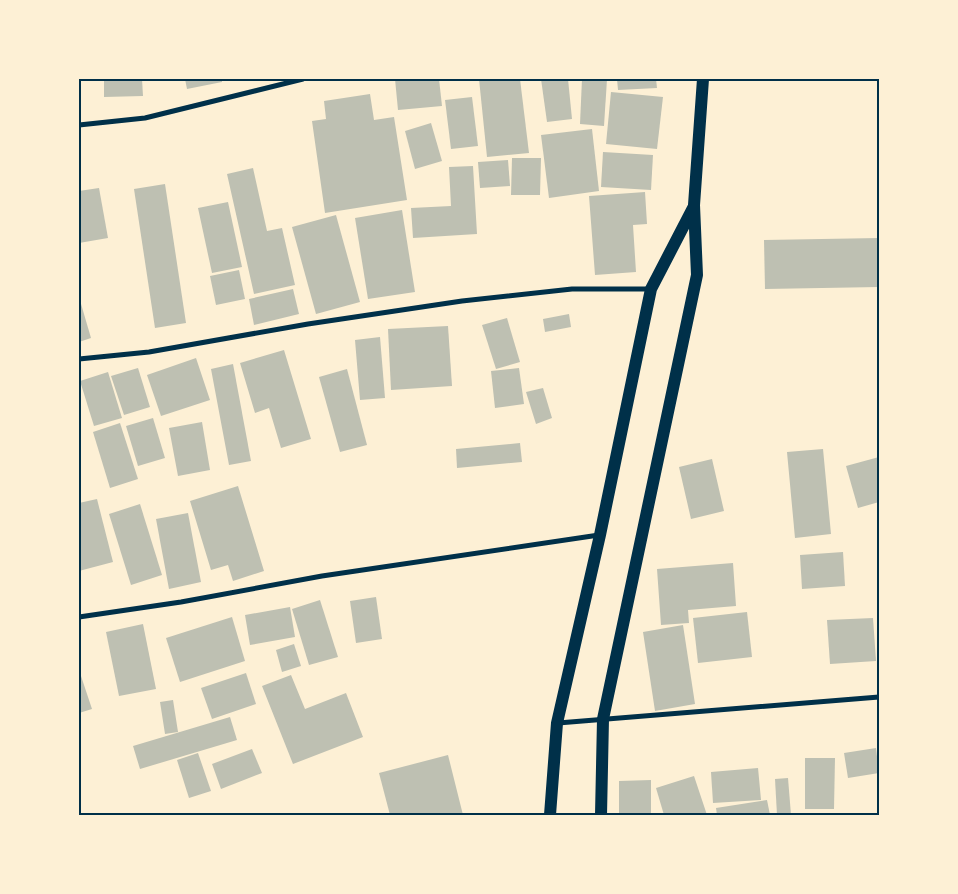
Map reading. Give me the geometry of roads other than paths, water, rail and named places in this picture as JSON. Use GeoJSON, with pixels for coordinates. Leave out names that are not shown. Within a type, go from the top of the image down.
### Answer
{"type":"FeatureCollection","features":[{"type":"Feature","properties":{"kind":"main road"},"geometry":{"type":"LineString","coordinates":[[601,815],[603,719],[697,275],[694,205],[703,79]]}},
{"type":"Feature","properties":{"kind":"main road"},"geometry":{"type":"LineString","coordinates":[[550,815],[557,723],[600,535],[651,289],[694,205]]}},
{"type":"Feature","properties":{"kind":"street"},"geometry":{"type":"LineString","coordinates":[[79,125],[145,118],[303,79]]}},
{"type":"Feature","properties":{"kind":"street"},"geometry":{"type":"LineString","coordinates":[[79,359],[149,352],[308,324],[462,301],[572,289],[651,289]]}},
{"type":"Feature","properties":{"kind":"street"},"geometry":{"type":"LineString","coordinates":[[79,617],[181,602],[322,576],[600,535]]}},
{"type":"Feature","properties":{"kind":"street"},"geometry":{"type":"LineString","coordinates":[[557,723],[879,697]]}}]}
